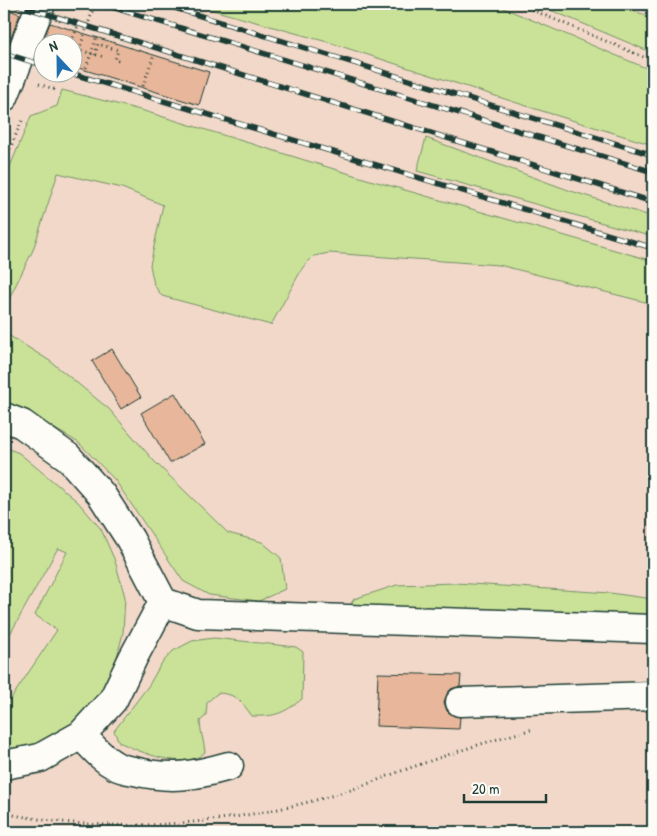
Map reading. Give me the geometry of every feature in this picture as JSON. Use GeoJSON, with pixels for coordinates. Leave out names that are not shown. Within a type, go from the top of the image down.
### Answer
{"type":"FeatureCollection","features":[{"type":"Feature","properties":{"kind":"street"},"geometry":{"type":"LineString","coordinates":[[4,97],[41,4]]}},
{"type":"Feature","properties":{"kind":"street"},"geometry":{"type":"LineString","coordinates":[[4,418],[22,424],[68,457],[102,494],[130,539],[163,602],[198,614],[653,629]]}},
{"type":"Feature","properties":{"kind":"street"},"geometry":{"type":"LineString","coordinates":[[4,765],[40,758],[81,735],[113,700],[163,602]]}},
{"type":"Feature","properties":{"kind":"street"},"geometry":{"type":"LineString","coordinates":[[460,702],[653,696]]}},
{"type":"Feature","properties":{"kind":"street"},"geometry":{"type":"LineString","coordinates":[[81,735],[100,755],[117,767],[143,774],[172,777],[199,774],[230,766]]}},
{"type":"Feature","properties":{"kind":"path"},"geometry":{"type":"LineString","coordinates":[[82,41],[95,4]]}},
{"type":"Feature","properties":{"kind":"path"},"geometry":{"type":"LineString","coordinates":[[518,4],[653,60]]}},
{"type":"Feature","properties":{"kind":"path"},"geometry":{"type":"LineString","coordinates":[[76,32],[78,26]]}},
{"type":"Feature","properties":{"kind":"path"},"geometry":{"type":"LineString","coordinates":[[86,68],[97,36]]}},
{"type":"Feature","properties":{"kind":"path"},"geometry":{"type":"LineString","coordinates":[[95,55],[98,44],[118,50],[115,60],[122,62]]}},
{"type":"Feature","properties":{"kind":"path"},"geometry":{"type":"LineString","coordinates":[[82,51],[104,57]]}},
{"type":"Feature","properties":{"kind":"path"},"geometry":{"type":"LineString","coordinates":[[143,86],[154,54]]}},
{"type":"Feature","properties":{"kind":"path"},"geometry":{"type":"LineString","coordinates":[[38,84],[54,90],[55,87]]}},
{"type":"Feature","properties":{"kind":"path"},"geometry":{"type":"LineString","coordinates":[[4,813],[35,819],[87,824],[158,824],[208,820],[266,811],[346,792],[490,740],[542,727]]}},
{"type":"Feature","properties":{"kind":"shaded area"},"geometry":{"type":"Polygon","coordinates":[[[4,4],[625,4],[653,13],[653,832],[4,832],[4,4]]]}},
{"type":"Feature","properties":{"kind":"green space"},"geometry":{"type":"Polygon","coordinates":[[[191,4],[494,4],[653,71],[653,145],[331,43],[191,4]]]}},
{"type":"Feature","properties":{"kind":"green space"},"geometry":{"type":"Polygon","coordinates":[[[536,4],[610,4],[653,17],[653,53],[536,4]]]}},
{"type":"Feature","properties":{"kind":"green space"},"geometry":{"type":"Polygon","coordinates":[[[625,4],[653,4],[653,13],[625,4]]]}},
{"type":"Feature","properties":{"kind":"green space"},"geometry":{"type":"Polygon","coordinates":[[[62,90],[144,111],[370,180],[653,261],[653,304],[499,265],[329,253],[314,256],[303,267],[271,325],[162,296],[154,285],[150,265],[163,205],[122,188],[58,173],[33,250],[4,309],[4,181],[31,116],[57,106],[62,90]]]}},
{"type":"Feature","properties":{"kind":"green space"},"geometry":{"type":"Polygon","coordinates":[[[426,138],[571,191],[653,217],[653,237],[417,171],[426,138]]]}},
{"type":"Feature","properties":{"kind":"green space"},"geometry":{"type":"Polygon","coordinates":[[[4,314],[5,333],[50,361],[109,409],[154,461],[228,533],[262,542],[281,558],[285,589],[259,601],[209,595],[183,581],[115,480],[79,443],[23,410],[4,402],[4,314]]]}},
{"type":"Feature","properties":{"kind":"green space"},"geometry":{"type":"Polygon","coordinates":[[[4,447],[19,453],[78,502],[101,529],[115,561],[125,597],[123,633],[109,688],[71,728],[18,752],[4,751],[4,709],[57,630],[35,615],[67,552],[58,548],[4,645],[4,447]]]}},
{"type":"Feature","properties":{"kind":"green space"},"geometry":{"type":"Polygon","coordinates":[[[455,583],[610,593],[653,599],[653,621],[349,607],[354,599],[397,585],[455,583]]]}},
{"type":"Feature","properties":{"kind":"green space"},"geometry":{"type":"Polygon","coordinates":[[[214,638],[296,647],[303,652],[302,699],[290,708],[274,715],[252,716],[238,699],[230,695],[218,693],[207,702],[206,716],[200,721],[205,752],[197,758],[175,760],[163,758],[139,751],[119,742],[114,731],[149,685],[161,664],[173,651],[192,641],[214,638]]]}},
{"type":"Feature","properties":{"kind":"building"},"geometry":{"type":"Polygon","coordinates":[[[4,8],[20,14],[8,46],[4,45],[4,8]]]}},
{"type":"Feature","properties":{"kind":"building"},"geometry":{"type":"Polygon","coordinates":[[[50,23],[79,32],[46,32],[50,23]]]}},
{"type":"Feature","properties":{"kind":"building"},"geometry":{"type":"Polygon","coordinates":[[[82,33],[209,72],[199,105],[82,69],[82,33]]]}},
{"type":"Feature","properties":{"kind":"building"},"geometry":{"type":"Polygon","coordinates":[[[112,349],[141,397],[121,409],[92,361],[112,349]]]}},
{"type":"Feature","properties":{"kind":"building"},"geometry":{"type":"Polygon","coordinates":[[[175,393],[205,444],[170,463],[141,413],[175,393]]]}},
{"type":"Feature","properties":{"kind":"building"},"geometry":{"type":"Polygon","coordinates":[[[378,673],[461,675],[460,686],[451,689],[444,702],[447,711],[452,715],[460,717],[459,729],[376,726],[378,673]]]}},
{"type":"Feature","properties":{"kind":"railway"},"geometry":{"type":"LineString","coordinates":[[15,4],[653,202]]}},
{"type":"Feature","properties":{"kind":"railway"},"geometry":{"type":"LineString","coordinates":[[102,4],[653,172]]}},
{"type":"Feature","properties":{"kind":"railway"},"geometry":{"type":"LineString","coordinates":[[162,4],[653,155]]}},
{"type":"Feature","properties":{"kind":"railway"},"geometry":{"type":"LineString","coordinates":[[4,53],[32,62]]}},
{"type":"Feature","properties":{"kind":"railway"},"geometry":{"type":"LineString","coordinates":[[82,77],[653,248]]}}]}
